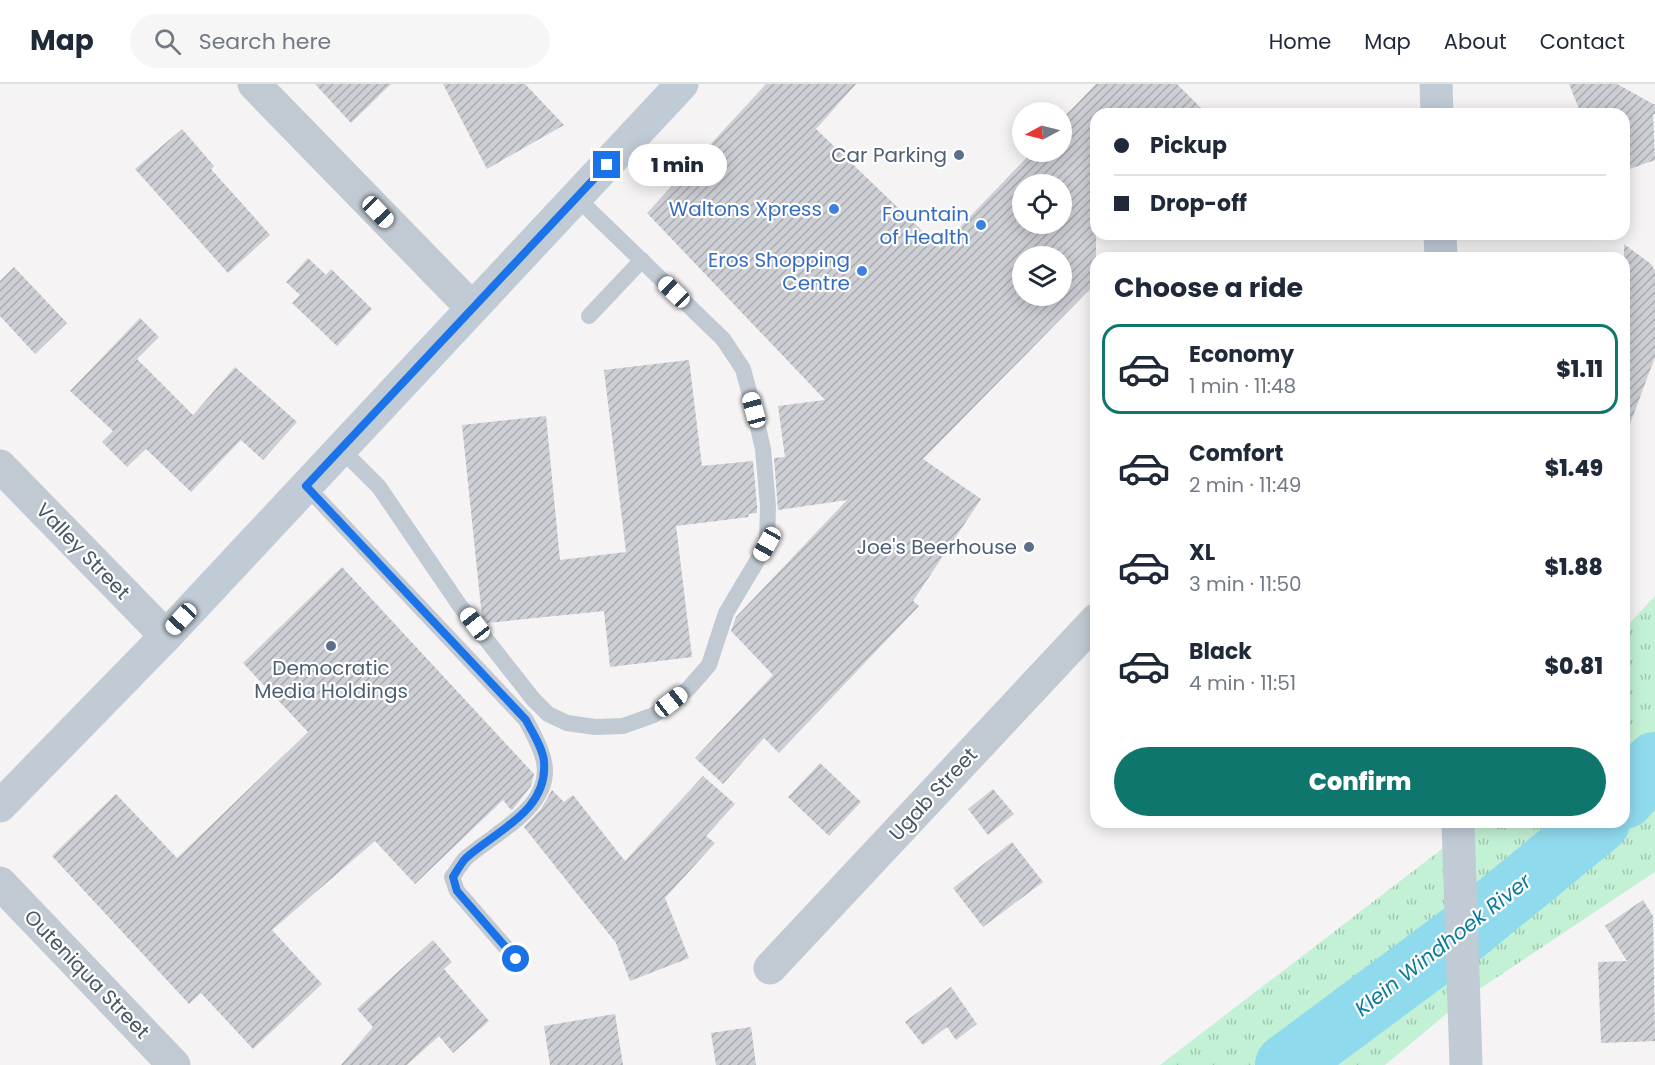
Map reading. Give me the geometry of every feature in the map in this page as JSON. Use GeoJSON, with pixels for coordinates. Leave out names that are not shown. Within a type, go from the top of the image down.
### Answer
{"type":"FeatureCollection","features":[{"type":"Feature","properties":{"kind":"street"},"geometry":{"type":"LineString","coordinates":[[254,84],[472,308]]}},
{"type":"Feature","properties":{"kind":"street"},"geometry":{"type":"LineString","coordinates":[[0,806],[166,636],[682,84]]}},
{"type":"Feature","properties":{"kind":"street"},"geometry":{"type":"LineString","coordinates":[[1436,84],[1437,108]]}},
{"type":"Feature","properties":{"kind":"street","name":"Valley Street"},"geometry":{"type":"LineString","coordinates":[[0,466],[166,636]]}},
{"type":"Feature","properties":{"kind":"street","name":"Ugab Street"},"geometry":{"type":"LineString","coordinates":[[770,968],[1090,626]]}},
{"type":"Feature","properties":{"kind":"street"},"geometry":{"type":"LineString","coordinates":[[1458,828],[1466,1065]]}},
{"type":"Feature","properties":{"kind":"street","name":"Outeniqua Street"},"geometry":{"type":"LineString","coordinates":[[0,883],[174,1065]]}},
{"type":"Feature","properties":{"kind":"lane"},"geometry":{"type":"LineString","coordinates":[[340,448],[379,487],[460,606],[533,699],[548,714],[567,723],[595,727],[623,726],[654,715],[688,689],[710,665],[726,613],[767,544],[768,506],[763,449],[743,369],[723,339],[576,197]]}},
{"type":"Feature","properties":{"kind":"lane"},"geometry":{"type":"LineString","coordinates":[[589,316],[642,260]]}},
{"type":"Feature","properties":{"kind":"lane"},"geometry":{"type":"LineString","coordinates":[[306,486],[526,720],[536,739],[544,760],[543,788],[514,824],[466,859],[453,877],[457,891],[516,959]]}},
{"type":"Feature","properties":{"kind":"green space"},"geometry":{"type":"Polygon","coordinates":[[[1655,596],[1655,872],[1463,1000],[1385,1065],[1160,1065],[1459,836],[1458,828],[1630,828],[1630,623],[1655,596]]]}},
{"type":"Feature","properties":{"kind":"building"},"geometry":{"type":"Polygon","coordinates":[[[315,84],[391,84],[351,123],[315,84]]]}},
{"type":"Feature","properties":{"kind":"building"},"geometry":{"type":"Polygon","coordinates":[[[443,84],[525,84],[564,125],[487,169],[443,84]]]}},
{"type":"Feature","properties":{"kind":"building","name":"Eros Shopping Centre"},"geometry":{"type":"Polygon","coordinates":[[[766,84],[856,84],[816,129],[940,248],[1022,162],[1072,162],[1072,109],[1096,84],[1177,84],[1201,108],[1090,108],[1090,240],[1096,240],[1096,252],[1090,252],[1090,289],[923,459],[981,499],[913,601],[919,606],[779,753],[764,738],[723,784],[695,758],[773,675],[731,631],[736,617],[847,500],[778,510],[774,458],[785,457],[778,406],[825,400],[647,213],[766,84]]]}},
{"type":"Feature","properties":{"kind":"building"},"geometry":{"type":"Polygon","coordinates":[[[1569,84],[1617,84],[1655,105],[1655,114],[1653,114],[1655,160],[1630,169],[1630,108],[1579,108],[1569,84]]]}},
{"type":"Feature","properties":{"kind":"building"},"geometry":{"type":"Polygon","coordinates":[[[182,129],[214,166],[211,169],[270,235],[228,273],[135,169],[182,129]]]}},
{"type":"Feature","properties":{"kind":"building"},"geometry":{"type":"Polygon","coordinates":[[[1624,244],[1651,264],[1655,271],[1655,357],[1630,424],[1630,252],[1624,252],[1624,244]]]}},
{"type":"Feature","properties":{"kind":"building"},"geometry":{"type":"Polygon","coordinates":[[[308,258],[326,275],[331,269],[372,309],[337,346],[292,303],[300,295],[286,282],[308,258]]]}},
{"type":"Feature","properties":{"kind":"building"},"geometry":{"type":"Polygon","coordinates":[[[14,267],[67,323],[35,354],[0,316],[0,281],[14,267]]]}},
{"type":"Feature","properties":{"kind":"building"},"geometry":{"type":"Polygon","coordinates":[[[140,318],[159,337],[137,359],[193,415],[235,367],[297,422],[263,460],[241,440],[191,492],[146,449],[127,467],[102,442],[113,431],[70,391],[140,318]]]}},
{"type":"Feature","properties":{"kind":"building"},"geometry":{"type":"Polygon","coordinates":[[[689,360],[702,466],[753,461],[757,506],[757,513],[748,514],[749,517],[676,526],[692,657],[610,667],[604,611],[487,623],[482,617],[462,425],[546,416],[560,560],[626,552],[604,370],[689,360]]]}},
{"type":"Feature","properties":{"kind":"building"},"geometry":{"type":"Polygon","coordinates":[[[342,567],[534,774],[531,786],[513,809],[511,810],[503,800],[415,884],[375,841],[272,930],[322,984],[253,1049],[201,993],[189,1004],[52,856],[116,794],[177,858],[308,732],[243,663],[342,567]]]}},
{"type":"Feature","properties":{"kind":"building"},"geometry":{"type":"Polygon","coordinates":[[[820,763],[861,802],[829,836],[788,797],[820,763]]]}},
{"type":"Feature","properties":{"kind":"building"},"geometry":{"type":"Polygon","coordinates":[[[703,776],[735,804],[706,836],[715,843],[665,898],[689,958],[630,981],[616,943],[524,827],[541,809],[552,790],[564,802],[573,795],[625,861],[703,776]]]}},
{"type":"Feature","properties":{"kind":"building"},"geometry":{"type":"Polygon","coordinates":[[[993,789],[1014,814],[988,835],[968,809],[993,789]]]}},
{"type":"Feature","properties":{"kind":"building"},"geometry":{"type":"Polygon","coordinates":[[[1012,842],[1043,882],[983,927],[953,888],[1012,842]]]}},
{"type":"Feature","properties":{"kind":"building"},"geometry":{"type":"Polygon","coordinates":[[[1643,900],[1653,916],[1655,1041],[1601,1043],[1598,962],[1627,961],[1605,926],[1643,900]]]}},
{"type":"Feature","properties":{"kind":"building"},"geometry":{"type":"Polygon","coordinates":[[[433,940],[452,962],[444,969],[489,1021],[453,1053],[439,1036],[407,1065],[341,1065],[373,1027],[357,1009],[433,940]]]}},
{"type":"Feature","properties":{"kind":"building"},"geometry":{"type":"Polygon","coordinates":[[[951,987],[977,1024],[956,1040],[947,1027],[923,1045],[905,1022],[951,987]]]}},
{"type":"Feature","properties":{"kind":"building"},"geometry":{"type":"Polygon","coordinates":[[[615,1014],[623,1065],[550,1065],[544,1026],[615,1014]]]}},
{"type":"Feature","properties":{"kind":"building"},"geometry":{"type":"Polygon","coordinates":[[[751,1027],[756,1065],[716,1065],[711,1033],[751,1027]]]}},
{"type":"Feature","properties":{"kind":"waterway","name":"Klein Windhoek River"},"geometry":{"type":"LineString","coordinates":[[1630,791],[1655,763]]}},
{"type":"Feature","properties":{"kind":"waterway","name":"Klein Windhoek River"},"geometry":{"type":"LineString","coordinates":[[1286,1065],[1461,935],[1592,828]]}},
{"type":"Feature","properties":{"kind":"place","name":"Car Parking"},"geometry":{"type":"Point","coordinates":[959,155]}},
{"type":"Feature","properties":{"kind":"place","name":"Waltons Xpress"},"geometry":{"type":"Point","coordinates":[834,209]}},
{"type":"Feature","properties":{"kind":"place","name":"Fountain of Health"},"geometry":{"type":"Point","coordinates":[981,225]}},
{"type":"Feature","properties":{"kind":"place","name":"Eros Shopping Centre"},"geometry":{"type":"Point","coordinates":[862,271]}},
{"type":"Feature","properties":{"kind":"place","name":"Joe's Beerhouse"},"geometry":{"type":"Point","coordinates":[1029,547]}},
{"type":"Feature","properties":{"kind":"place","name":"Democratic Media Holdings"},"geometry":{"type":"Point","coordinates":[331,646]}},
{"type":"Feature","properties":{"kind":"route"},"geometry":{"type":"LineString","coordinates":[[516,959],[457,891],[453,877],[466,859],[514,824],[543,788],[544,760],[536,739],[526,720],[306,486],[607,165]]}}]}
